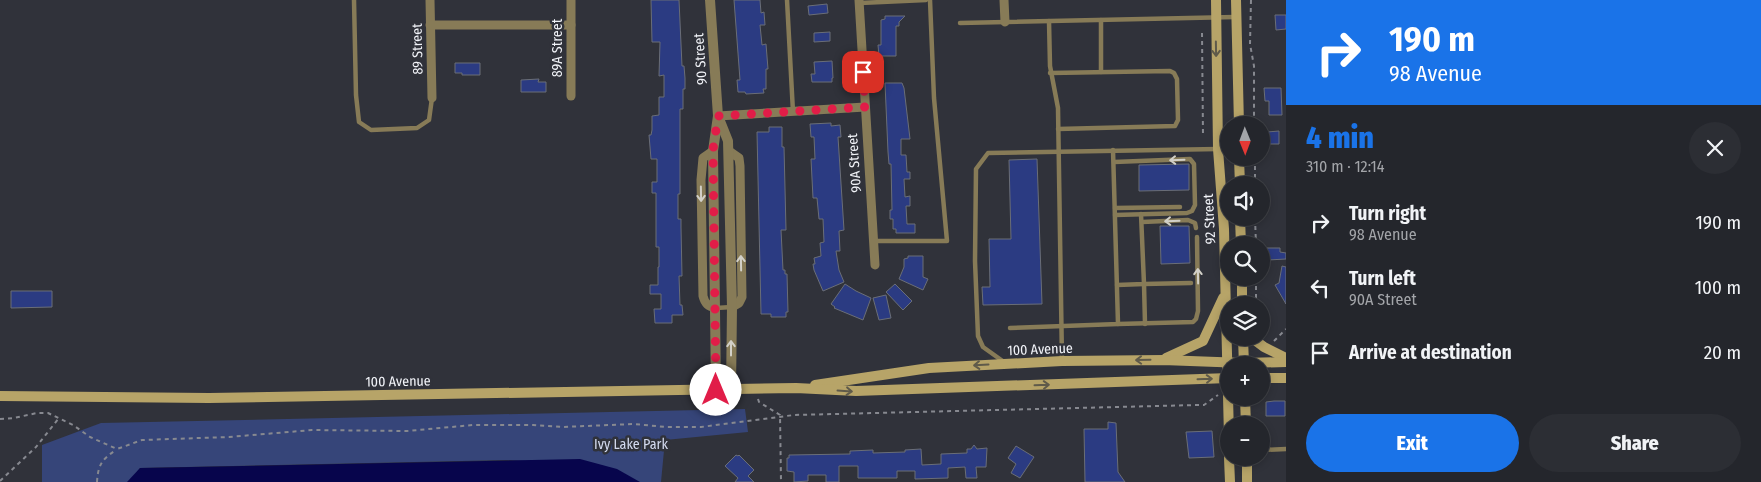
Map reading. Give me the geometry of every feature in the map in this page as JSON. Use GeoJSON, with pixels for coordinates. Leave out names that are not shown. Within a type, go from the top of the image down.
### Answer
{"type":"FeatureCollection","features":[{"type":"Feature","properties":{"kind":"main road","name":"92 Street"},"geometry":{"type":"LineString","coordinates":[[1216,0],[1218,149],[1224,229],[1227,356]]}},
{"type":"Feature","properties":{"kind":"main road"},"geometry":{"type":"LineString","coordinates":[[1236,0],[1239,116]]}},
{"type":"Feature","properties":{"kind":"main road"},"geometry":{"type":"LineString","coordinates":[[1162,360],[1203,341],[1224,295]]}},
{"type":"Feature","properties":{"kind":"main road"},"geometry":{"type":"LineString","coordinates":[[1262,346],[1286,358]]}},
{"type":"Feature","properties":{"kind":"main road","name":"100 Avenue"},"geometry":{"type":"LineString","coordinates":[[796,388],[929,368],[1062,361],[1220,362]]}},
{"type":"Feature","properties":{"kind":"main road","name":"100 Avenue"},"geometry":{"type":"LineString","coordinates":[[1270,363],[1286,362]]}},
{"type":"Feature","properties":{"kind":"main road","name":"100 Avenue"},"geometry":{"type":"LineString","coordinates":[[0,396],[209,398],[796,388],[856,391],[1220,378]]}},
{"type":"Feature","properties":{"kind":"main road"},"geometry":{"type":"LineString","coordinates":[[1270,378],[1286,378]]}},
{"type":"Feature","properties":{"kind":"main road"},"geometry":{"type":"LineString","coordinates":[[1230,466],[1230,482]]}},
{"type":"Feature","properties":{"kind":"main road"},"geometry":{"type":"LineString","coordinates":[[1247,466],[1247,482]]}},
{"type":"Feature","properties":{"kind":"street","name":"89 Street"},"geometry":{"type":"LineString","coordinates":[[430,0],[432,98]]}},
{"type":"Feature","properties":{"kind":"street","name":"89A Street"},"geometry":{"type":"LineString","coordinates":[[571,0],[572,96]]}},
{"type":"Feature","properties":{"kind":"street","name":"90 Street"},"geometry":{"type":"LineString","coordinates":[[710,0],[718,116],[713,150],[716,390]]}},
{"type":"Feature","properties":{"kind":"street"},"geometry":{"type":"LineString","coordinates":[[1004,0],[1005,22]]}},
{"type":"Feature","properties":{"kind":"street","name":"90A Street"},"geometry":{"type":"LineString","coordinates":[[859,2],[875,265]]}},
{"type":"Feature","properties":{"kind":"street"},"geometry":{"type":"LineString","coordinates":[[430,25],[571,26]]}},
{"type":"Feature","properties":{"kind":"street"},"geometry":{"type":"LineString","coordinates":[[718,116],[865,107]]}},
{"type":"Feature","properties":{"kind":"street","name":"90 Street"},"geometry":{"type":"LineString","coordinates":[[718,116],[728,141],[729,151],[732,307],[731,390]]}},
{"type":"Feature","properties":{"kind":"lane"},"geometry":{"type":"LineString","coordinates":[[354,0],[356,96],[359,122],[371,130],[417,128],[429,120],[432,98]]}},
{"type":"Feature","properties":{"kind":"lane"},"geometry":{"type":"LineString","coordinates":[[787,0],[793,112]]}},
{"type":"Feature","properties":{"kind":"lane"},"geometry":{"type":"LineString","coordinates":[[859,2],[926,0]]}},
{"type":"Feature","properties":{"kind":"lane"},"geometry":{"type":"LineString","coordinates":[[873,241],[947,241],[934,98],[930,0]]}},
{"type":"Feature","properties":{"kind":"lane"},"geometry":{"type":"LineString","coordinates":[[960,23],[1236,17]]}},
{"type":"Feature","properties":{"kind":"lane"},"geometry":{"type":"LineString","coordinates":[[1101,20],[1101,72]]}},
{"type":"Feature","properties":{"kind":"lane"},"geometry":{"type":"LineString","coordinates":[[1049,21],[1050,73],[1057,100],[1062,361]]}},
{"type":"Feature","properties":{"kind":"lane"},"geometry":{"type":"LineString","coordinates":[[1050,73],[1174,72],[1177,79],[1177,123],[1171,126],[1058,129]]}},
{"type":"Feature","properties":{"kind":"lane"},"geometry":{"type":"LineString","coordinates":[[1007,364],[983,347],[978,336],[975,261],[976,169],[988,153],[1218,149]]}},
{"type":"Feature","properties":{"kind":"lane"},"geometry":{"type":"LineString","coordinates":[[713,150],[729,151]]}},
{"type":"Feature","properties":{"kind":"lane"},"geometry":{"type":"LineString","coordinates":[[1113,150],[1118,324]]}},
{"type":"Feature","properties":{"kind":"lane"},"geometry":{"type":"LineString","coordinates":[[1114,162],[1190,159],[1193,161],[1196,205],[1192,211],[1115,215]]}},
{"type":"Feature","properties":{"kind":"lane"},"geometry":{"type":"LineString","coordinates":[[1115,208],[1180,207]]}},
{"type":"Feature","properties":{"kind":"lane"},"geometry":{"type":"LineString","coordinates":[[1141,214],[1145,324]]}},
{"type":"Feature","properties":{"kind":"lane"},"geometry":{"type":"LineString","coordinates":[[1142,222],[1188,220],[1193,221],[1196,228]]}},
{"type":"Feature","properties":{"kind":"lane"},"geometry":{"type":"LineString","coordinates":[[1010,328],[1193,322],[1198,315],[1197,237]]}},
{"type":"Feature","properties":{"kind":"lane"},"geometry":{"type":"LineString","coordinates":[[1117,285],[1191,283]]}},
{"type":"Feature","properties":{"kind":"lane"},"geometry":{"type":"LineString","coordinates":[[716,308],[732,307]]}},
{"type":"Feature","properties":{"kind":"lane"},"geometry":{"type":"LineString","coordinates":[[1270,450],[1286,449]]}},
{"type":"Feature","properties":{"kind":"path"},"geometry":{"type":"LineString","coordinates":[[1251,0],[1250,44],[1254,66],[1254,116]]}},
{"type":"Feature","properties":{"kind":"path"},"geometry":{"type":"LineString","coordinates":[[1202,33],[1203,135]]}},
{"type":"Feature","properties":{"kind":"path"},"geometry":{"type":"LineString","coordinates":[[1272,343],[1286,329]]}},
{"type":"Feature","properties":{"kind":"path"},"geometry":{"type":"LineString","coordinates":[[756,389],[759,402],[780,415],[781,482]]}},
{"type":"Feature","properties":{"kind":"path"},"geometry":{"type":"LineString","coordinates":[[97,482],[98,467],[104,459],[117,449],[142,440],[229,437],[312,430],[407,431],[473,425],[562,427],[634,424],[666,427],[701,427],[794,415],[1204,405],[1216,395],[1220,395]]}},
{"type":"Feature","properties":{"kind":"path"},"geometry":{"type":"LineString","coordinates":[[0,419],[48,413],[90,437],[117,449]]}},
{"type":"Feature","properties":{"kind":"path"},"geometry":{"type":"LineString","coordinates":[[0,481],[36,447],[59,418]]}},
{"type":"Feature","properties":{"kind":"green space","name":"Ivy Lake Park"},"geometry":{"type":"Polygon","coordinates":[[[745,409],[748,432],[665,440],[661,482],[627,482],[604,466],[507,460],[140,468],[130,482],[42,482],[42,445],[101,423],[745,409]]]}},
{"type":"Feature","properties":{"kind":"shaded area"},"geometry":{"type":"Polygon","coordinates":[[[580,459],[617,469],[640,482],[127,482],[140,468],[580,459]]]}},
{"type":"Feature","properties":{"kind":"building"},"geometry":{"type":"Polygon","coordinates":[[[651,0],[679,0],[682,66],[684,66],[685,78],[683,109],[680,109],[680,194],[678,194],[678,219],[681,219],[682,276],[679,276],[680,305],[682,305],[683,315],[672,315],[672,323],[655,323],[654,309],[661,309],[661,294],[650,294],[650,285],[658,285],[659,247],[656,247],[656,193],[652,193],[652,182],[657,182],[657,159],[651,159],[649,135],[651,135],[652,130],[652,116],[659,115],[659,97],[664,97],[664,75],[659,76],[660,42],[652,42],[651,0]]]}},
{"type":"Feature","properties":{"kind":"building"},"geometry":{"type":"Polygon","coordinates":[[[734,0],[760,0],[761,13],[764,12],[765,25],[760,25],[762,45],[766,44],[768,69],[766,69],[766,89],[763,89],[764,93],[746,94],[745,92],[738,92],[737,80],[740,80],[734,0]]]}},
{"type":"Feature","properties":{"kind":"building"},"geometry":{"type":"Polygon","coordinates":[[[827,4],[828,13],[809,15],[808,6],[827,4]]]}},
{"type":"Feature","properties":{"kind":"building"},"geometry":{"type":"Polygon","coordinates":[[[1275,15],[1286,15],[1286,29],[1276,30],[1275,15]]]}},
{"type":"Feature","properties":{"kind":"building"},"geometry":{"type":"Polygon","coordinates":[[[885,16],[905,16],[899,22],[899,26],[896,26],[896,56],[879,56],[878,45],[881,45],[881,20],[885,19],[885,16]]]}},
{"type":"Feature","properties":{"kind":"building"},"geometry":{"type":"Polygon","coordinates":[[[830,32],[830,41],[814,42],[814,33],[830,32]]]}},
{"type":"Feature","properties":{"kind":"building"},"geometry":{"type":"Polygon","coordinates":[[[832,61],[832,82],[812,82],[811,74],[815,74],[814,62],[832,61]]]}},
{"type":"Feature","properties":{"kind":"building"},"geometry":{"type":"Polygon","coordinates":[[[455,63],[480,63],[480,75],[455,73],[455,63]]]}},
{"type":"Feature","properties":{"kind":"building"},"geometry":{"type":"Polygon","coordinates":[[[539,79],[538,82],[546,82],[546,92],[521,92],[521,80],[539,79]]]}},
{"type":"Feature","properties":{"kind":"building"},"geometry":{"type":"Polygon","coordinates":[[[885,83],[902,83],[904,88],[910,139],[901,139],[901,155],[906,155],[907,172],[910,172],[910,179],[904,179],[905,197],[910,196],[910,206],[906,206],[907,224],[915,224],[915,233],[896,233],[896,229],[893,229],[893,219],[890,219],[890,210],[892,210],[891,164],[889,164],[888,152],[885,83]]]}},
{"type":"Feature","properties":{"kind":"building"},"geometry":{"type":"Polygon","coordinates":[[[1264,88],[1281,88],[1282,115],[1269,115],[1269,101],[1265,101],[1264,88]]]}},
{"type":"Feature","properties":{"kind":"building"},"geometry":{"type":"Polygon","coordinates":[[[831,123],[831,126],[840,125],[841,137],[838,137],[844,230],[839,231],[840,251],[836,251],[839,270],[844,282],[823,291],[813,264],[815,264],[814,258],[821,256],[820,243],[824,242],[823,219],[819,219],[817,198],[813,198],[811,159],[815,159],[814,137],[811,137],[810,124],[831,123]]]}},
{"type":"Feature","properties":{"kind":"building"},"geometry":{"type":"Polygon","coordinates":[[[769,127],[782,127],[782,147],[784,147],[786,230],[781,230],[783,270],[787,274],[788,312],[786,312],[786,317],[771,317],[771,314],[761,314],[757,132],[769,132],[769,127]]]}},
{"type":"Feature","properties":{"kind":"building"},"geometry":{"type":"Polygon","coordinates":[[[1279,131],[1279,144],[1270,144],[1270,132],[1279,131]]]}},
{"type":"Feature","properties":{"kind":"building"},"geometry":{"type":"Polygon","coordinates":[[[1037,159],[1042,304],[983,305],[982,287],[990,287],[989,239],[1011,239],[1009,160],[1037,159]]]}},
{"type":"Feature","properties":{"kind":"building"},"geometry":{"type":"Polygon","coordinates":[[[1189,164],[1189,190],[1139,191],[1139,165],[1189,164]]]}},
{"type":"Feature","properties":{"kind":"building"},"geometry":{"type":"Polygon","coordinates":[[[1160,226],[1189,226],[1190,263],[1161,264],[1160,226]]]}},
{"type":"Feature","properties":{"kind":"building"},"geometry":{"type":"Polygon","coordinates":[[[1270,248],[1280,248],[1280,252],[1286,253],[1286,259],[1270,260],[1270,248]]]}},
{"type":"Feature","properties":{"kind":"building"},"geometry":{"type":"Polygon","coordinates":[[[908,256],[923,256],[923,277],[928,279],[923,290],[899,279],[904,267],[904,259],[908,258],[908,256]]]}},
{"type":"Feature","properties":{"kind":"building"},"geometry":{"type":"Polygon","coordinates":[[[1282,266],[1286,267],[1286,304],[1275,285],[1279,283],[1282,266]]]}},
{"type":"Feature","properties":{"kind":"building"},"geometry":{"type":"Polygon","coordinates":[[[845,284],[871,298],[863,320],[834,308],[831,304],[845,284]]]}},
{"type":"Feature","properties":{"kind":"building"},"geometry":{"type":"Polygon","coordinates":[[[895,284],[912,301],[903,310],[886,292],[895,284]]]}},
{"type":"Feature","properties":{"kind":"building"},"geometry":{"type":"Polygon","coordinates":[[[11,291],[52,291],[52,307],[11,308],[11,291]]]}},
{"type":"Feature","properties":{"kind":"building"},"geometry":{"type":"Polygon","coordinates":[[[886,295],[891,318],[879,320],[873,298],[886,295]]]}},
{"type":"Feature","properties":{"kind":"building"},"geometry":{"type":"Polygon","coordinates":[[[1285,401],[1285,416],[1266,416],[1266,406],[1270,406],[1270,402],[1285,401]]]}},
{"type":"Feature","properties":{"kind":"building"},"geometry":{"type":"Polygon","coordinates":[[[1108,422],[1116,423],[1118,472],[1125,482],[1085,482],[1084,429],[1108,429],[1108,422]]]}},
{"type":"Feature","properties":{"kind":"building"},"geometry":{"type":"Polygon","coordinates":[[[1212,431],[1214,457],[1189,458],[1186,432],[1212,431]]]}},
{"type":"Feature","properties":{"kind":"building"},"geometry":{"type":"Polygon","coordinates":[[[974,445],[977,449],[987,448],[986,467],[976,467],[977,478],[966,478],[965,467],[948,468],[948,478],[915,479],[915,471],[897,471],[897,478],[858,478],[858,466],[839,466],[839,482],[826,482],[826,475],[808,475],[808,481],[794,482],[794,472],[787,471],[787,458],[789,458],[789,455],[850,454],[850,451],[873,450],[873,453],[905,452],[905,450],[921,449],[922,465],[941,464],[941,454],[967,453],[967,449],[971,449],[974,445]]]}},
{"type":"Feature","properties":{"kind":"building"},"geometry":{"type":"Polygon","coordinates":[[[1016,446],[1034,457],[1020,478],[1011,473],[1016,464],[1008,458],[1016,446]]]}},
{"type":"Feature","properties":{"kind":"building"},"geometry":{"type":"Polygon","coordinates":[[[736,455],[739,455],[754,470],[748,476],[754,482],[735,482],[738,478],[725,466],[736,455]]]}},
{"type":"Feature","properties":{"kind":"route"},"geometry":{"type":"LineString","coordinates":[[716,390],[713,150],[718,116],[865,107],[863,72]]}}]}
